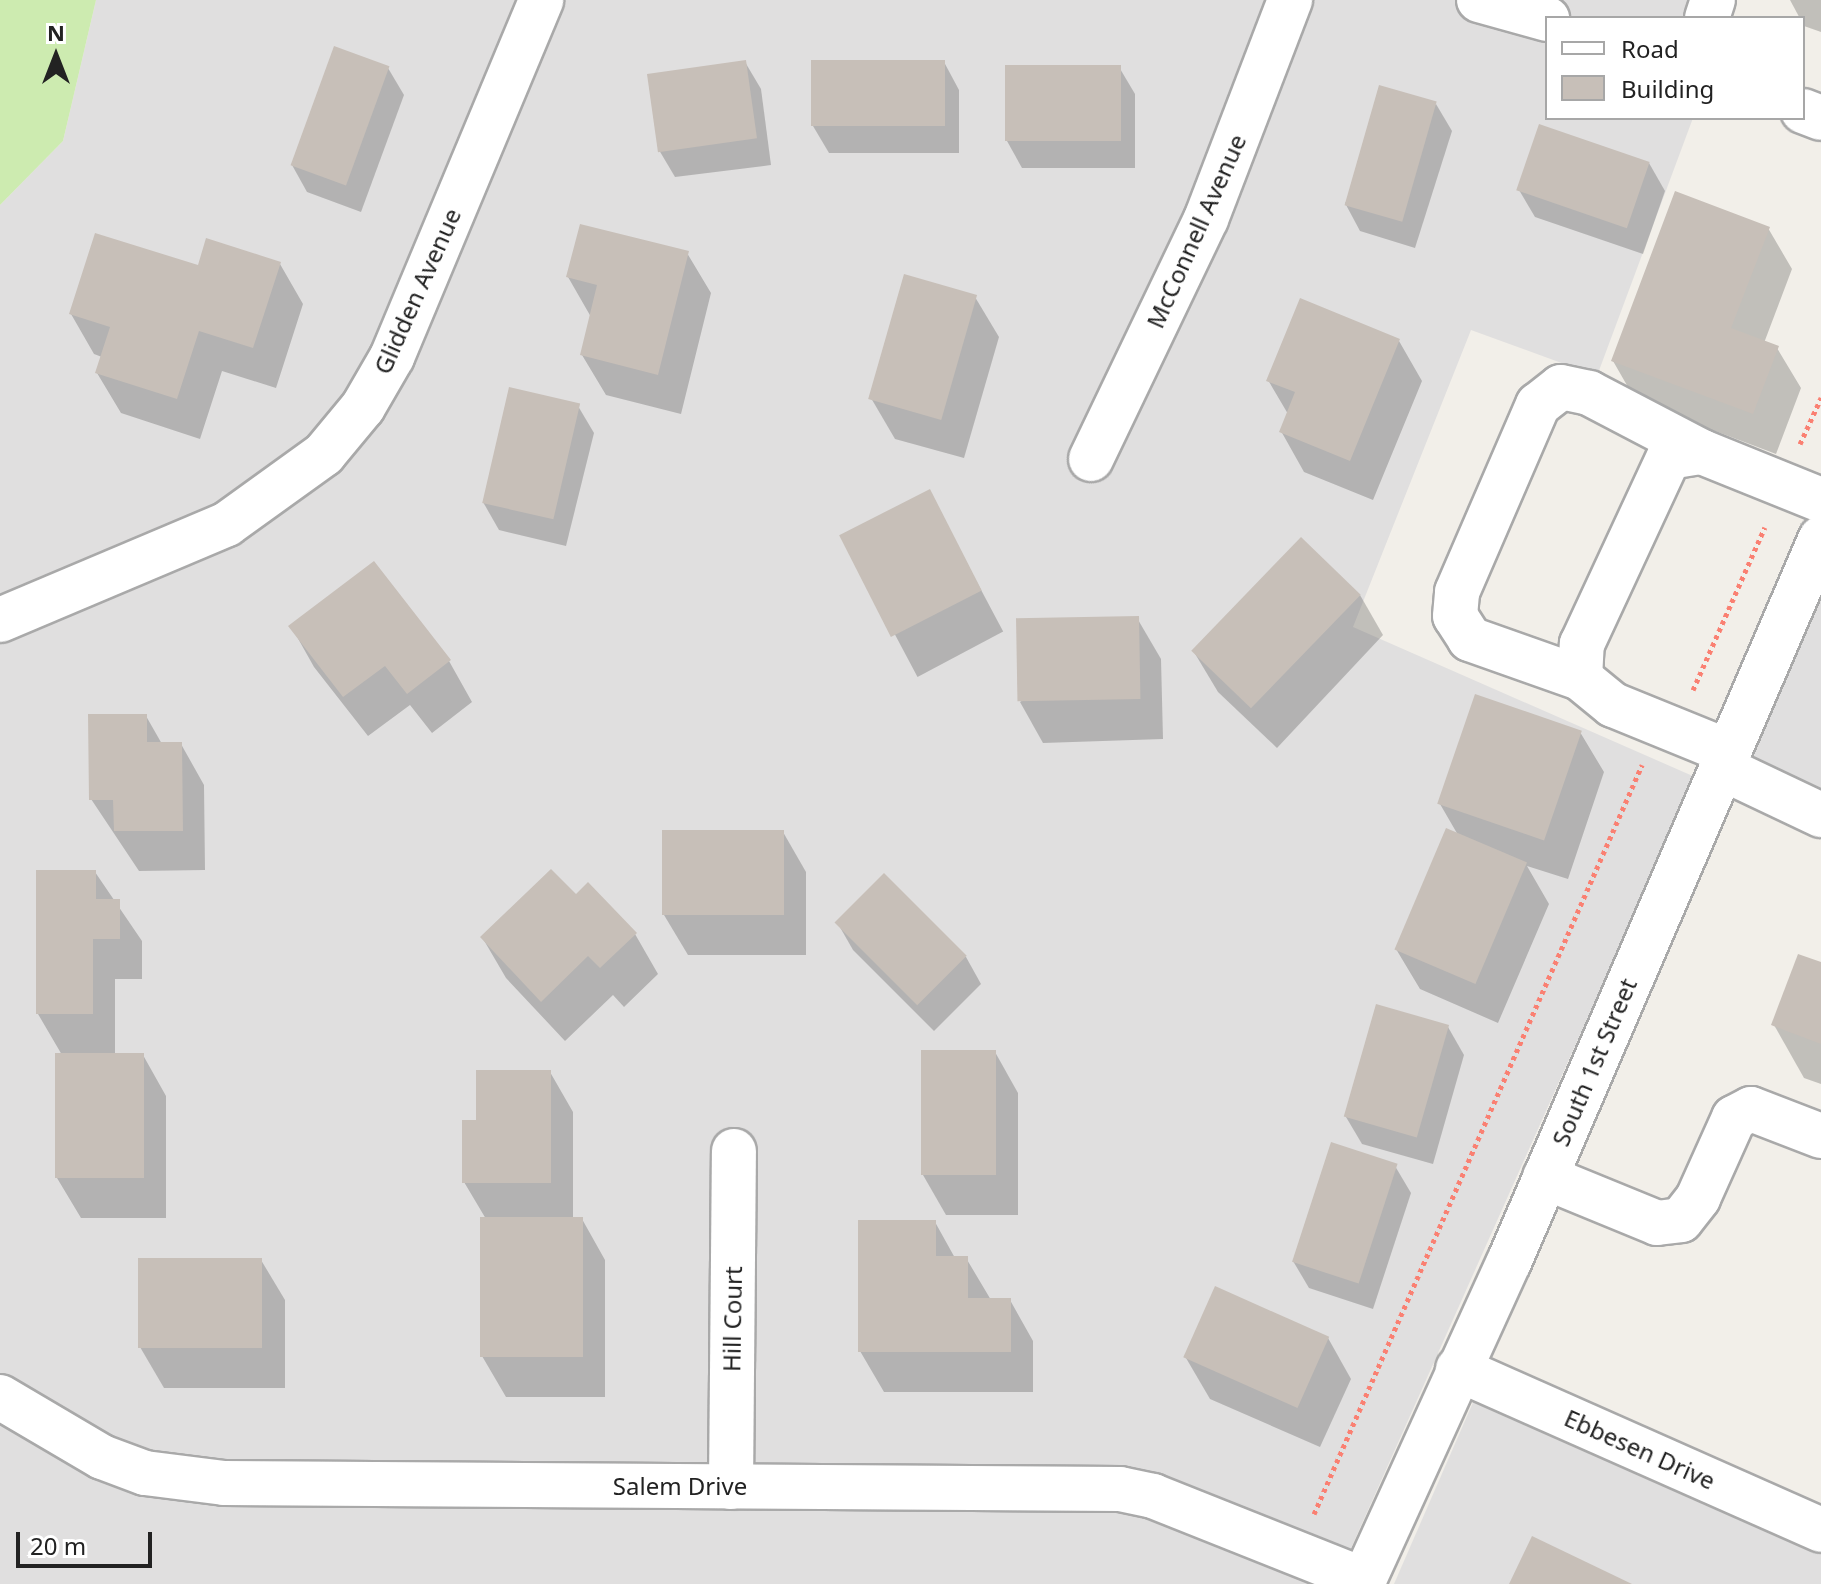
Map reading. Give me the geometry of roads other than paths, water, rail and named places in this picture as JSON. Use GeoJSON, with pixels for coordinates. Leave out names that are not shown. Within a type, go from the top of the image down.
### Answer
{"type":"FeatureCollection","features":[{"type":"Feature","properties":{"kind":"street","name":"Glidden Avenue"},"geometry":{"type":"LineString","coordinates":[[0,620],[227,524],[324,454],[363,407],[392,357],[541,0]]}},
{"type":"Feature","properties":{"kind":"street","name":"McConnell Avenue"},"geometry":{"type":"LineString","coordinates":[[1091,459],[1206,219],[1290,0]]}},
{"type":"Feature","properties":{"kind":"street"},"geometry":{"type":"LineString","coordinates":[[1479,0],[1545,18]]}},
{"type":"Feature","properties":{"kind":"street"},"geometry":{"type":"LineString","coordinates":[[1802,492],[1702,452],[1589,393],[1561,387],[1538,405],[1457,592],[1455,616],[1470,639],[1580,678],[1613,705],[1726,760],[1821,815]]}},
{"type":"Feature","properties":{"kind":"street"},"geometry":{"type":"LineString","coordinates":[[1580,678],[1582,644],[1669,457],[1702,452]]}},
{"type":"Feature","properties":{"kind":"street","name":"South 1st Street"},"geometry":{"type":"LineString","coordinates":[[1363,1582],[1545,1177],[1821,538]]}},
{"type":"Feature","properties":{"kind":"street"},"geometry":{"type":"LineString","coordinates":[[1545,1177],[1657,1223],[1681,1220],[1698,1198],[1734,1118],[1751,1109],[1821,1136]]}},
{"type":"Feature","properties":{"kind":"street","name":"Hill Court"},"geometry":{"type":"LineString","coordinates":[[731,1487],[734,1151]]}},
{"type":"Feature","properties":{"kind":"street","name":"Ebbesen Drive"},"geometry":{"type":"LineString","coordinates":[[1458,1369],[1821,1530]]}},
{"type":"Feature","properties":{"kind":"street","name":"Salem Drive"},"geometry":{"type":"LineString","coordinates":[[0,1397],[102,1457],[145,1473],[198,1480],[1120,1489],[1153,1496],[1363,1582]]}}]}
